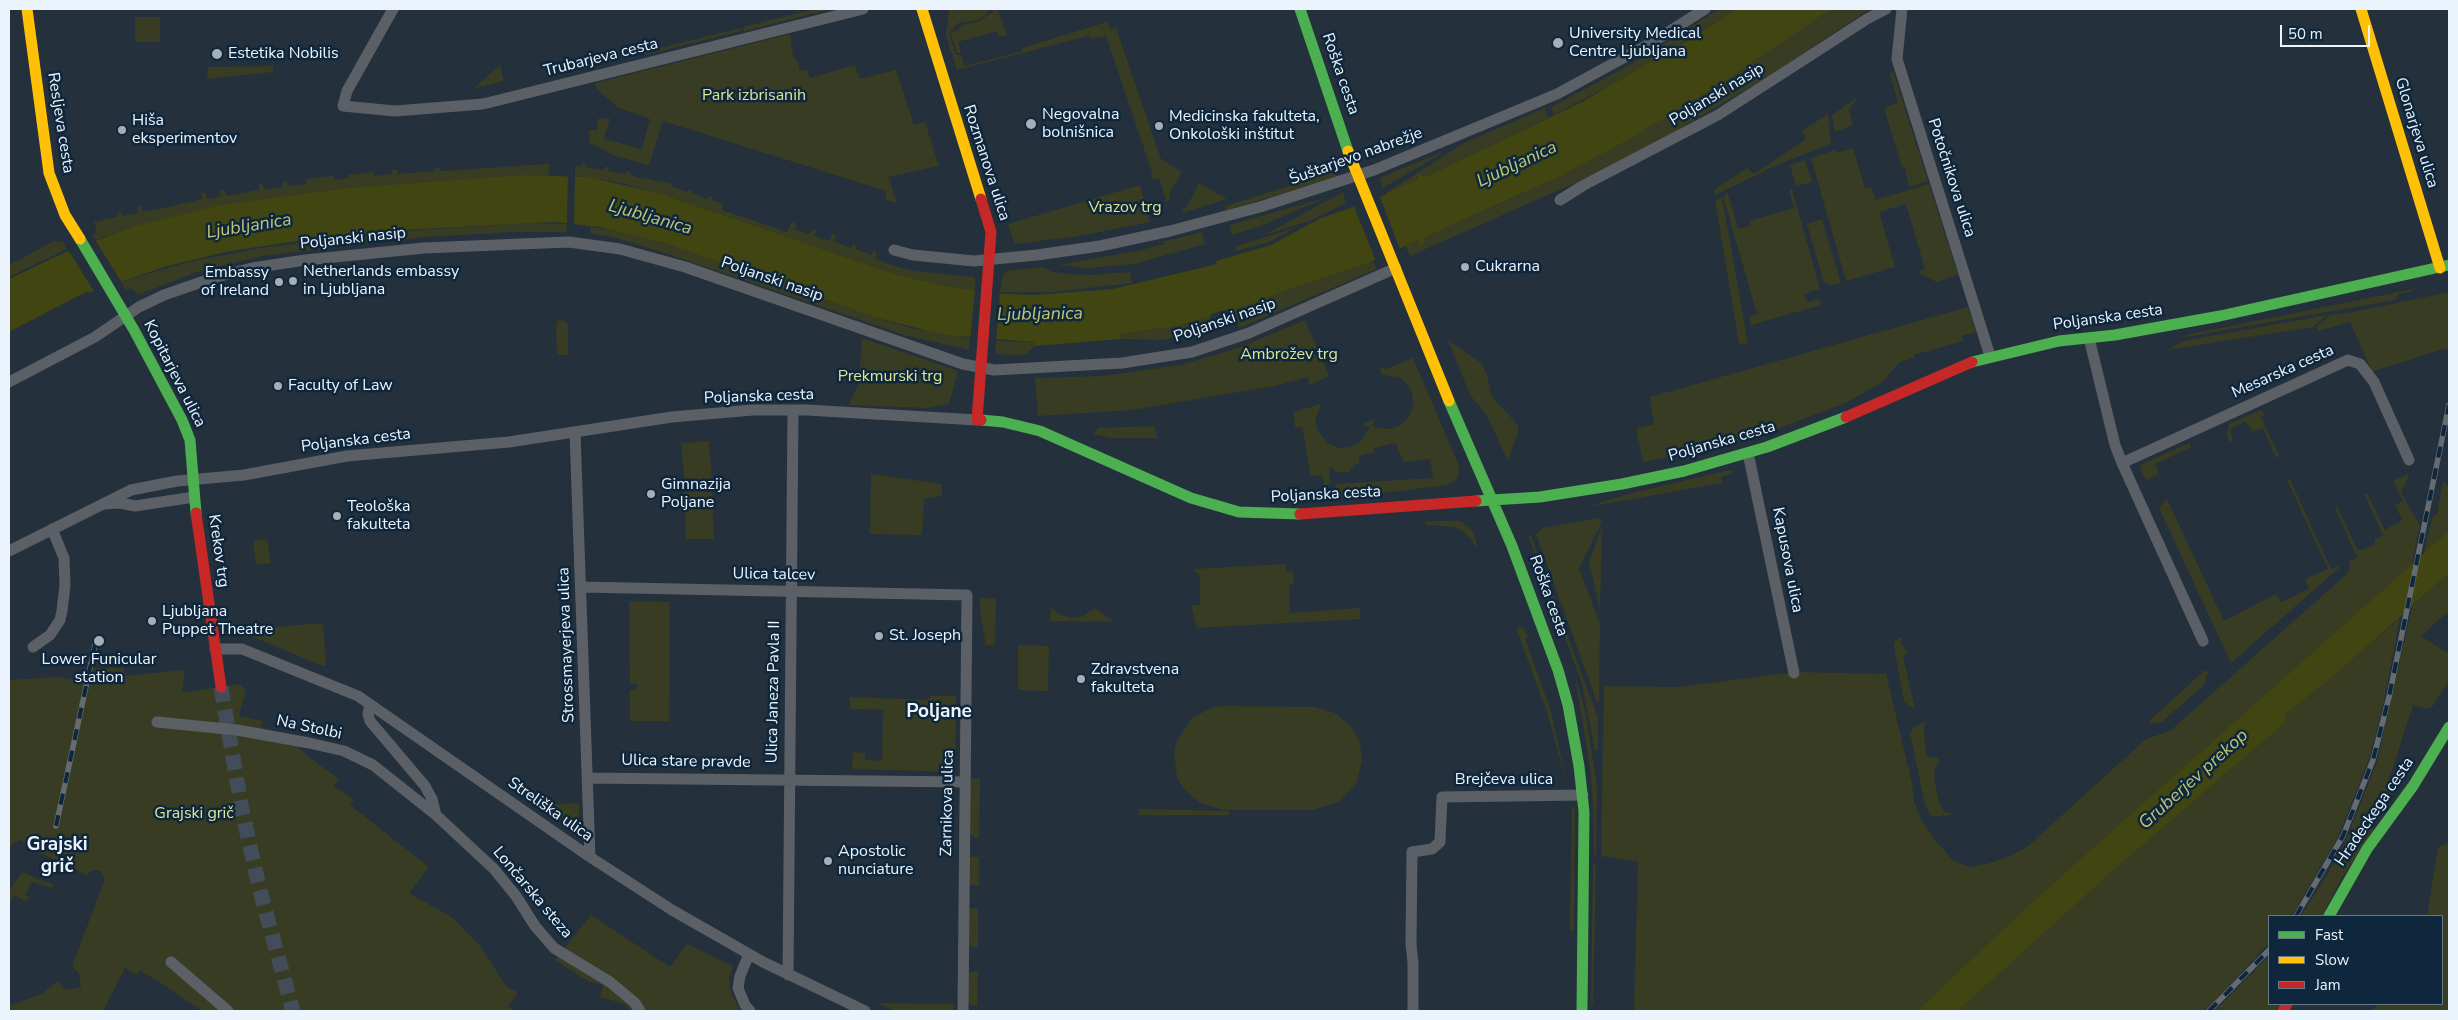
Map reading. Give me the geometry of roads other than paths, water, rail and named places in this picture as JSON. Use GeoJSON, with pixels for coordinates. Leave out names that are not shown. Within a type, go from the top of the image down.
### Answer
{"type":"FeatureCollection","features":[{"type":"Feature","properties":{"kind":"main road","name":"Resljeva cesta"},"geometry":{"type":"LineString","coordinates":[[27,9],[45,152],[60,203],[76,235],[125,315]]}},
{"type":"Feature","properties":{"kind":"main road","name":"Rozmanova ulica"},"geometry":{"type":"LineString","coordinates":[[922,9],[942,79],[990,223],[992,240],[977,420]]}},
{"type":"Feature","properties":{"kind":"main road","name":"Roška cesta"},"geometry":{"type":"LineString","coordinates":[[1300,9],[1348,151],[1449,401],[1512,546],[1558,670],[1575,740],[1583,796],[1582,1011]]}},
{"type":"Feature","properties":{"kind":"main road","name":"Glonarjeva ulica"},"geometry":{"type":"LineString","coordinates":[[2361,9],[2444,267]]}},
{"type":"Feature","properties":{"kind":"main road","name":"Poljanska cesta"},"geometry":{"type":"LineString","coordinates":[[977,420],[1003,422],[1040,432],[1191,498],[1239,512],[1304,514],[1556,496],[1622,484],[1748,453],[1841,419],[1949,370],[1990,356],[2059,341],[2089,338],[2210,318],[2444,267]]}},
{"type":"Feature","properties":{"kind":"main road","name":"Kopitarjeva ulica"},"geometry":{"type":"LineString","coordinates":[[125,315],[186,429],[192,454],[194,479]]}},
{"type":"Feature","properties":{"kind":"main road","name":"Krekov trg"},"geometry":{"type":"LineString","coordinates":[[194,479],[194,497],[221,687]]}},
{"type":"Feature","properties":{"kind":"main road","name":"Hradeckega cesta"},"geometry":{"type":"LineString","coordinates":[[2330,915],[2367,849],[2413,786],[2449,727]]}},
{"type":"Feature","properties":{"kind":"street","name":"Trubarjeva cesta"},"geometry":{"type":"LineString","coordinates":[[393,9],[347,91],[343,106],[395,111],[470,106],[863,9]]}},
{"type":"Feature","properties":{"kind":"street","name":"Šuštarjevo nabrežje"},"geometry":{"type":"LineString","coordinates":[[894,250],[912,255],[990,260],[1100,246],[1170,231],[1321,188],[1447,142],[1595,75],[1651,44],[1705,9]]}},
{"type":"Feature","properties":{"kind":"street","name":"Poljanski nasip"},"geometry":{"type":"LineString","coordinates":[[1560,200],[1584,185],[1718,115],[1769,84],[1867,19],[1886,9]]}},
{"type":"Feature","properties":{"kind":"street","name":"Potočnikova ulica"},"geometry":{"type":"LineString","coordinates":[[1902,9],[1896,59],[1990,356]]}},
{"type":"Feature","properties":{"kind":"street","name":"Poljanski nasip"},"geometry":{"type":"LineString","coordinates":[[9,382],[82,344],[125,315],[155,299],[192,285],[261,267],[305,260],[424,248],[569,242],[598,245],[640,254],[810,309],[963,364],[994,370],[1094,365],[1164,358],[1192,352],[1249,333],[1396,268]]}},
{"type":"Feature","properties":{"kind":"street"},"geometry":{"type":"LineString","coordinates":[[2089,338],[2115,445],[2122,464],[2203,641]]}},
{"type":"Feature","properties":{"kind":"street","name":"Mesarska cesta"},"geometry":{"type":"LineString","coordinates":[[2122,464],[2348,360],[2360,364],[2374,382],[2409,460]]}},
{"type":"Feature","properties":{"kind":"street","name":"Poljanska cesta"},"geometry":{"type":"LineString","coordinates":[[9,551],[131,490],[194,479],[241,476],[347,456],[480,445],[672,417],[744,411],[793,410],[977,420]]}},
{"type":"Feature","properties":{"kind":"street","name":"Ulica Janeza Pavla II"},"geometry":{"type":"LineString","coordinates":[[788,975],[793,410]]}},
{"type":"Feature","properties":{"kind":"street","name":"Strossmayerjeva ulica"},"geometry":{"type":"LineString","coordinates":[[575,432],[590,857]]}},
{"type":"Feature","properties":{"kind":"street","name":"Kapusova ulica"},"geometry":{"type":"LineString","coordinates":[[1748,453],[1794,673]]}},
{"type":"Feature","properties":{"kind":"street"},"geometry":{"type":"LineString","coordinates":[[103,505],[120,504],[135,506],[194,497]]}},
{"type":"Feature","properties":{"kind":"street"},"geometry":{"type":"LineString","coordinates":[[33,647],[50,635],[60,620],[62,611],[65,585],[64,558],[52,528]]}},
{"type":"Feature","properties":{"kind":"street","name":"Ulica talcev"},"geometry":{"type":"LineString","coordinates":[[581,587],[967,595]]}},
{"type":"Feature","properties":{"kind":"street","name":"Zarnikova ulica"},"geometry":{"type":"LineString","coordinates":[[963,1011],[967,595]]}},
{"type":"Feature","properties":{"kind":"street","name":"Streliška ulica"},"geometry":{"type":"LineString","coordinates":[[215,649],[242,649],[328,682],[358,696],[590,857],[672,910],[788,975],[865,1011]]}},
{"type":"Feature","properties":{"kind":"street","name":"Lončarska steza"},"geometry":{"type":"LineString","coordinates":[[370,705],[368,714],[370,721],[425,786],[432,799],[436,815],[494,869],[516,896],[535,926],[554,948],[610,982],[635,1003],[640,1011]]}},
{"type":"Feature","properties":{"kind":"street","name":"Na Stolbi"},"geometry":{"type":"LineString","coordinates":[[157,722],[237,730],[344,751],[380,769],[436,815]]}},
{"type":"Feature","properties":{"kind":"street","name":"Ulica stare pravde"},"geometry":{"type":"LineString","coordinates":[[587,778],[965,782]]}},
{"type":"Feature","properties":{"kind":"street","name":"Brejčeva ulica"},"geometry":{"type":"LineString","coordinates":[[1413,1011],[1411,944],[1412,852],[1432,849],[1440,842],[1442,797],[1583,796]]}},
{"type":"Feature","properties":{"kind":"street"},"geometry":{"type":"LineString","coordinates":[[749,954],[740,976],[738,988],[745,1006],[750,1011]]}},
{"type":"Feature","properties":{"kind":"street"},"geometry":{"type":"LineString","coordinates":[[171,962],[228,1011]]}},
{"type":"Feature","properties":{"kind":"water","name":"Ljubljanica"},"geometry":{"type":"Polygon","coordinates":[[[1737,9],[1831,9],[1724,82],[1630,139],[1556,178],[1425,237],[1421,247],[1418,246],[1420,239],[1361,266],[1287,290],[1231,311],[1229,309],[1211,314],[1210,317],[1178,326],[1121,334],[1121,339],[1035,346],[1034,342],[945,335],[877,318],[664,243],[599,227],[555,222],[402,230],[305,240],[230,251],[167,266],[89,293],[88,291],[9,332],[9,279],[68,251],[139,225],[219,205],[346,188],[525,175],[587,177],[659,193],[895,274],[950,287],[1003,294],[1036,295],[1113,289],[1217,264],[1216,261],[1271,245],[1319,219],[1386,195],[1386,193],[1418,179],[1418,174],[1425,177],[1580,103],[1685,42],[1737,9]]]}},
{"type":"Feature","properties":{"kind":"water","name":"Gruberjev prekop"},"geometry":{"type":"Polygon","coordinates":[[[2449,531],[2449,573],[2342,669],[2284,716],[2286,721],[2273,733],[2116,868],[1958,1011],[1917,1011],[2031,903],[2449,531]]]}},
{"type":"Feature","properties":{"kind":"tunnel"},"geometry":{"type":"LineString","coordinates":[[221,687],[242,810],[259,887],[293,1011]]}},
{"type":"Feature","properties":{"kind":"railway"},"geometry":{"type":"LineString","coordinates":[[2297,915],[2343,836],[2373,760],[2389,697],[2449,405]]}},
{"type":"Feature","properties":{"kind":"railway"},"geometry":{"type":"LineString","coordinates":[[56,826],[96,640]]}},
{"type":"Feature","properties":{"kind":"railway"},"geometry":{"type":"LineString","coordinates":[[2209,1011],[2268,951]]}},
{"type":"Feature","properties":{"kind":"place","name":"University Medical Centre Ljubljana"},"geometry":{"type":"Point","coordinates":[1558,43]}},
{"type":"Feature","properties":{"kind":"place","name":"Estetika Nobilis"},"geometry":{"type":"Point","coordinates":[217,54]}},
{"type":"Feature","properties":{"kind":"place","name":"Negovalna bolnišnica"},"geometry":{"type":"Point","coordinates":[1031,124]}},
{"type":"Feature","properties":{"kind":"place","name":"Medicinska fakulteta, Onkološki inštitut"},"geometry":{"type":"Point","coordinates":[1159,126]}},
{"type":"Feature","properties":{"kind":"place","name":"Hiša eksperimentov"},"geometry":{"type":"Point","coordinates":[122,130]}},
{"type":"Feature","properties":{"kind":"place","name":"Cukrarna"},"geometry":{"type":"Point","coordinates":[1465,267]}},
{"type":"Feature","properties":{"kind":"place","name":"Netherlands embassy in Ljubljana"},"geometry":{"type":"Point","coordinates":[293,281]}},
{"type":"Feature","properties":{"kind":"place","name":"Embassy of Ireland"},"geometry":{"type":"Point","coordinates":[279,282]}},
{"type":"Feature","properties":{"kind":"place","name":"Faculty of Law"},"geometry":{"type":"Point","coordinates":[278,386]}},
{"type":"Feature","properties":{"kind":"place","name":"Gimnazija Poljane"},"geometry":{"type":"Point","coordinates":[651,494]}},
{"type":"Feature","properties":{"kind":"place","name":"Teološka fakulteta"},"geometry":{"type":"Point","coordinates":[337,516]}},
{"type":"Feature","properties":{"kind":"place","name":"Ljubljana Puppet Theatre"},"geometry":{"type":"Point","coordinates":[152,621]}},
{"type":"Feature","properties":{"kind":"place","name":"St. Joseph"},"geometry":{"type":"Point","coordinates":[879,636]}},
{"type":"Feature","properties":{"kind":"place","name":"Lower Funicular station"},"geometry":{"type":"Point","coordinates":[99,641]}},
{"type":"Feature","properties":{"kind":"place","name":"Zdravstvena fakulteta"},"geometry":{"type":"Point","coordinates":[1081,679]}},
{"type":"Feature","properties":{"kind":"place","name":"Apostolic nunciature"},"geometry":{"type":"Point","coordinates":[828,861]}},
{"type":"Feature","properties":{"kind":"district","name":"Poljane"},"geometry":{"type":"Point","coordinates":[939,712]}},
{"type":"Feature","properties":{"kind":"district","name":"Grajski grič"},"geometry":{"type":"Point","coordinates":[57,856]}},
{"type":"Feature","properties":{"kind":"park label","name":"Park izbrisanih"},"geometry":{"type":"Point","coordinates":[754,96]}},
{"type":"Feature","properties":{"kind":"park label","name":"Vrazov trg"},"geometry":{"type":"Point","coordinates":[1125,208]}},
{"type":"Feature","properties":{"kind":"park label","name":"Ambrožev trg"},"geometry":{"type":"Point","coordinates":[1289,355]}},
{"type":"Feature","properties":{"kind":"park label","name":"Prekmurski trg"},"geometry":{"type":"Point","coordinates":[890,377]}}]}
